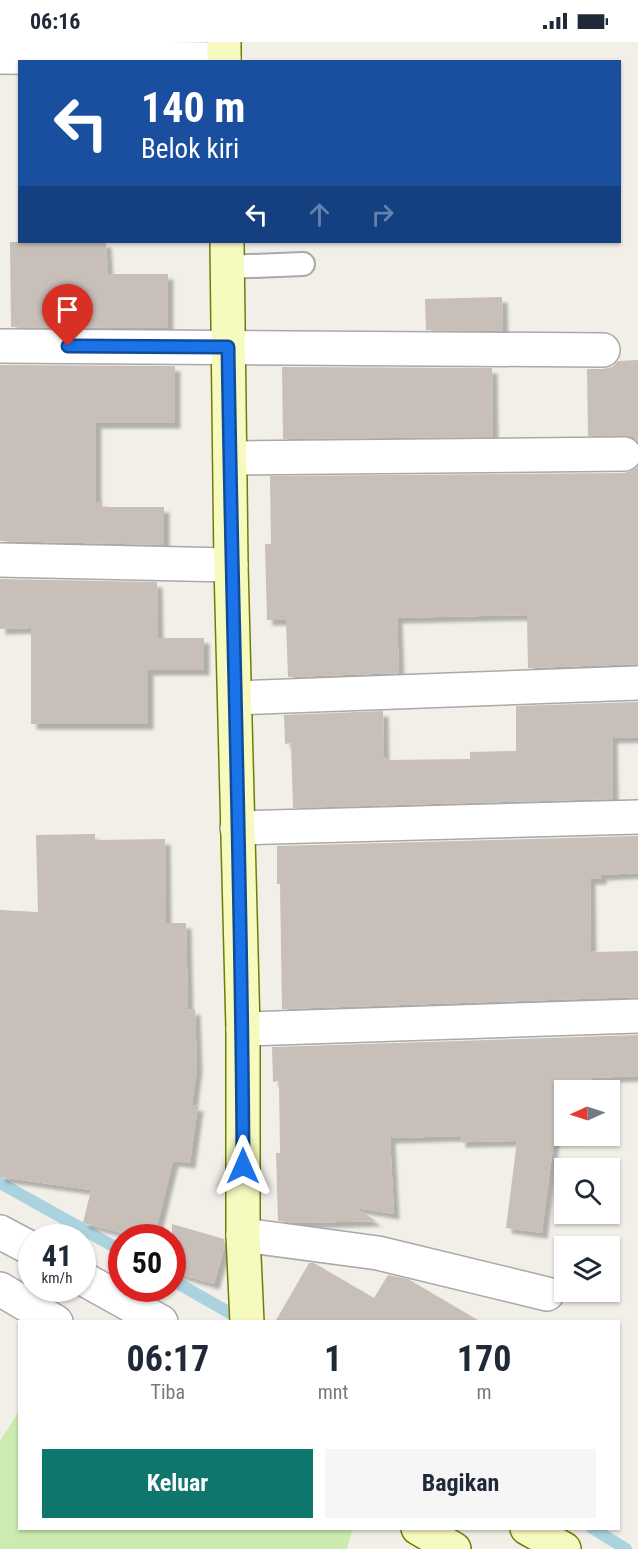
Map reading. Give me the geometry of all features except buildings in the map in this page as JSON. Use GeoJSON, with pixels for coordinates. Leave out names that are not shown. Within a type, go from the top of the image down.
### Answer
{"type":"FeatureCollection","features":[{"type":"Feature","properties":{"kind":"main road"},"geometry":{"type":"LineString","coordinates":[[227,254],[231,565],[243,1029],[243,1235],[246,1313]]}},
{"type":"Feature","properties":{"kind":"main road"},"geometry":{"type":"LineString","coordinates":[[421,1530],[454,1549]]}},
{"type":"Feature","properties":{"kind":"main road"},"geometry":{"type":"LineString","coordinates":[[531,1530],[564,1549]]}},
{"type":"Feature","properties":{"kind":"street"},"geometry":{"type":"LineString","coordinates":[[0,57],[224,54]]}},
{"type":"Feature","properties":{"kind":"street"},"geometry":{"type":"LineString","coordinates":[[0,346],[603,350]]}},
{"type":"Feature","properties":{"kind":"street"},"geometry":{"type":"LineString","coordinates":[[230,458],[624,454]]}},
{"type":"Feature","properties":{"kind":"street"},"geometry":{"type":"LineString","coordinates":[[0,560],[231,565]]}},
{"type":"Feature","properties":{"kind":"street"},"geometry":{"type":"LineString","coordinates":[[235,698],[638,683]]}},
{"type":"Feature","properties":{"kind":"street"},"geometry":{"type":"LineString","coordinates":[[237,828],[638,817]]}},
{"type":"Feature","properties":{"kind":"street"},"geometry":{"type":"LineString","coordinates":[[243,1029],[638,1016]]}},
{"type":"Feature","properties":{"kind":"street"},"geometry":{"type":"LineString","coordinates":[[0,1232],[18,1242]]}},
{"type":"Feature","properties":{"kind":"street"},"geometry":{"type":"LineString","coordinates":[[243,1235],[378,1253],[547,1294]]}},
{"type":"Feature","properties":{"kind":"street"},"geometry":{"type":"LineString","coordinates":[[96,1286],[157,1320]]}},
{"type":"Feature","properties":{"kind":"street"},"geometry":{"type":"LineString","coordinates":[[0,1289],[53,1320]]}},
{"type":"Feature","properties":{"kind":"lane"},"geometry":{"type":"LineString","coordinates":[[227,254],[303,264]]}},
{"type":"Feature","properties":{"kind":"green space"},"geometry":{"type":"Polygon","coordinates":[[[18,1413],[18,1530],[350,1530],[352,1531],[347,1549],[0,1549],[0,1441],[18,1413]]]}},
{"type":"Feature","properties":{"kind":"waterway"},"geometry":{"type":"LineString","coordinates":[[0,1183],[108,1243]]}},
{"type":"Feature","properties":{"kind":"waterway"},"geometry":{"type":"LineString","coordinates":[[186,1288],[242,1320]]}},
{"type":"Feature","properties":{"kind":"waterway"},"geometry":{"type":"LineString","coordinates":[[595,1530],[626,1549]]}},
{"type":"Feature","properties":{"kind":"route"},"geometry":{"type":"LineString","coordinates":[[68,346],[228,347],[243,1029],[243,1166]]}}]}
